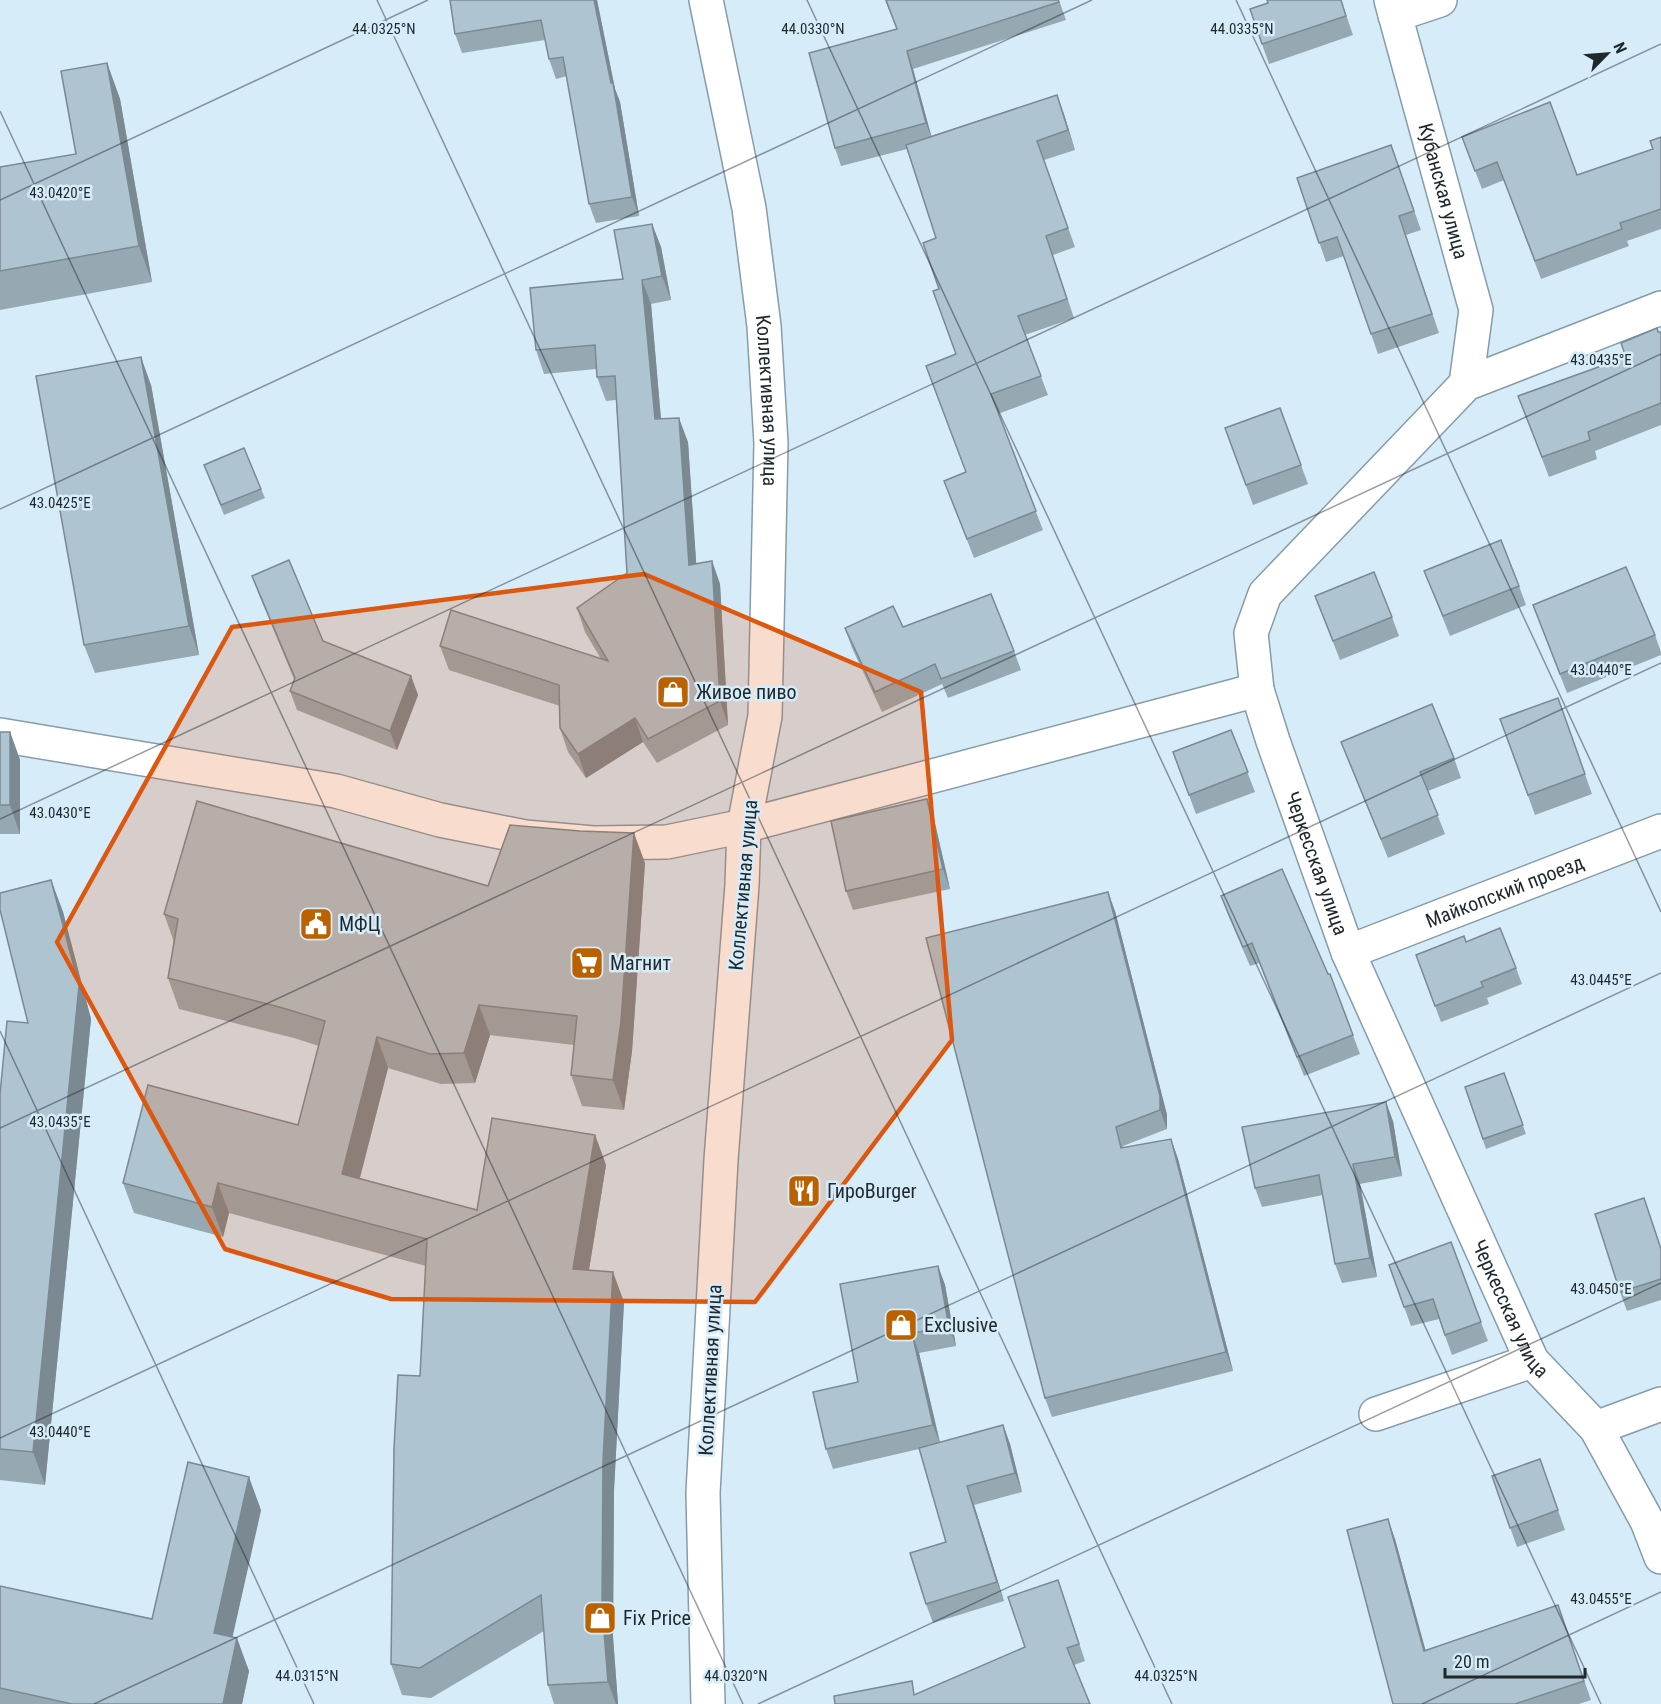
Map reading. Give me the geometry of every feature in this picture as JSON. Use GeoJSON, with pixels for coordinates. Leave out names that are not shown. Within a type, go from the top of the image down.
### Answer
{"type":"FeatureCollection","features":[{"type":"Feature","properties":{"kind":"street","name":"Коллективная улица"},"geometry":{"type":"LineString","coordinates":[[706,0],[749,208],[764,326],[771,443],[765,716],[744,826],[742,885],[721,1160],[703,1493],[708,1704]]}},
{"type":"Feature","properties":{"kind":"street"},"geometry":{"type":"LineString","coordinates":[[1393,7],[1440,0]]}},
{"type":"Feature","properties":{"kind":"street","name":"Кубанская улица"},"geometry":{"type":"LineString","coordinates":[[1393,7],[1476,310],[1466,384]]}},
{"type":"Feature","properties":{"kind":"street","name":"Черкесская улица"},"geometry":{"type":"LineString","coordinates":[[1661,308],[1466,384],[1265,594],[1251,633],[1257,690],[1348,952],[1532,1361],[1596,1428],[1647,1521],[1661,1557]]}},
{"type":"Feature","properties":{"kind":"street"},"geometry":{"type":"LineString","coordinates":[[0,735],[336,791],[440,820],[525,837],[593,843],[667,842],[744,826],[1257,690]]}},
{"type":"Feature","properties":{"kind":"street","name":"Майкопский проезд"},"geometry":{"type":"LineString","coordinates":[[1348,952],[1661,831]]}},
{"type":"Feature","properties":{"kind":"street"},"geometry":{"type":"LineString","coordinates":[[1376,1414],[1532,1361]]}},
{"type":"Feature","properties":{"kind":"street"},"geometry":{"type":"LineString","coordinates":[[1596,1428],[1661,1404]]}},
{"type":"Feature","properties":{"kind":"highlighted area"},"geometry":{"type":"Polygon","coordinates":[[[644,574],[921,692],[952,1040],[755,1302],[391,1299],[225,1249],[57,942],[232,627],[644,574]]]}},
{"type":"Feature","properties":{"kind":"building"},"geometry":{"type":"Polygon","coordinates":[[[450,0],[594,0],[611,83],[613,83],[632,197],[589,204],[563,57],[549,59],[541,20],[455,34],[450,0]]]}},
{"type":"Feature","properties":{"kind":"building"},"geometry":{"type":"Polygon","coordinates":[[[886,0],[1058,0],[1059,2],[907,51],[926,123],[835,148],[809,53],[897,29],[886,0]]]}},
{"type":"Feature","properties":{"kind":"building"},"geometry":{"type":"Polygon","coordinates":[[[1267,0],[1341,0],[1346,16],[1262,44],[1250,9],[1268,3],[1267,0]]]}},
{"type":"Feature","properties":{"kind":"building"},"geometry":{"type":"Polygon","coordinates":[[[107,63],[139,246],[0,271],[0,167],[76,154],[61,71],[107,63]]]}},
{"type":"Feature","properties":{"kind":"building"},"geometry":{"type":"Polygon","coordinates":[[[1057,95],[1068,130],[1037,141],[1068,228],[1046,236],[1067,299],[1018,316],[1041,376],[991,394],[1036,511],[967,539],[944,481],[966,472],[926,366],[956,354],[933,291],[939,289],[923,243],[936,238],[906,145],[1057,95]]]}},
{"type":"Feature","properties":{"kind":"building"},"geometry":{"type":"Polygon","coordinates":[[[1550,102],[1577,175],[1653,149],[1650,141],[1661,137],[1661,209],[1620,223],[1622,229],[1535,261],[1497,162],[1475,171],[1462,137],[1550,102]]]}},
{"type":"Feature","properties":{"kind":"building"},"geometry":{"type":"Polygon","coordinates":[[[1391,145],[1414,211],[1399,216],[1432,314],[1371,334],[1337,237],[1319,243],[1297,178],[1391,145]]]}},
{"type":"Feature","properties":{"kind":"building"},"geometry":{"type":"Polygon","coordinates":[[[652,224],[662,276],[642,280],[655,419],[679,418],[689,565],[712,561],[720,701],[648,739],[635,718],[578,754],[560,728],[559,685],[440,646],[451,610],[608,661],[577,608],[627,573],[615,376],[597,377],[595,345],[536,350],[530,288],[623,279],[614,230],[652,224]]]}},
{"type":"Feature","properties":{"kind":"building"},"geometry":{"type":"Polygon","coordinates":[[[1657,328],[1658,332],[1661,332],[1661,403],[1588,432],[1590,440],[1542,457],[1518,396],[1626,357],[1621,343],[1657,328]]]}},
{"type":"Feature","properties":{"kind":"building"},"geometry":{"type":"Polygon","coordinates":[[[141,357],[189,626],[84,645],[36,376],[141,357]]]}},
{"type":"Feature","properties":{"kind":"building"},"geometry":{"type":"Polygon","coordinates":[[[1280,408],[1301,465],[1246,485],[1225,428],[1280,408]]]}},
{"type":"Feature","properties":{"kind":"building"},"geometry":{"type":"Polygon","coordinates":[[[244,448],[261,489],[221,505],[204,465],[244,448]]]}},
{"type":"Feature","properties":{"kind":"building"},"geometry":{"type":"Polygon","coordinates":[[[1501,540],[1519,586],[1443,616],[1424,571],[1501,540]]]}},
{"type":"Feature","properties":{"kind":"building"},"geometry":{"type":"Polygon","coordinates":[[[289,560],[323,641],[411,676],[390,731],[290,691],[295,678],[252,576],[289,560]]]}},
{"type":"Feature","properties":{"kind":"building"},"geometry":{"type":"Polygon","coordinates":[[[1626,567],[1655,635],[1560,674],[1533,605],[1626,567]]]}},
{"type":"Feature","properties":{"kind":"building"},"geometry":{"type":"Polygon","coordinates":[[[1374,572],[1392,617],[1333,641],[1315,596],[1374,572]]]}},
{"type":"Feature","properties":{"kind":"building"},"geometry":{"type":"Polygon","coordinates":[[[991,594],[1014,651],[941,679],[935,664],[875,692],[845,628],[893,606],[903,627],[991,594]]]}},
{"type":"Feature","properties":{"kind":"building"},"geometry":{"type":"Polygon","coordinates":[[[1558,698],[1585,774],[1528,795],[1500,719],[1558,698]]]}},
{"type":"Feature","properties":{"kind":"building"},"geometry":{"type":"Polygon","coordinates":[[[1432,704],[1454,758],[1420,772],[1438,815],[1381,839],[1341,742],[1432,704]]]}},
{"type":"Feature","properties":{"kind":"building"},"geometry":{"type":"Polygon","coordinates":[[[1231,730],[1248,772],[1189,795],[1173,752],[1231,730]]]}},
{"type":"Feature","properties":{"kind":"building"},"geometry":{"type":"Polygon","coordinates":[[[0,732],[10,732],[10,805],[0,805],[0,732]]]}},
{"type":"Feature","properties":{"kind":"building"},"geometry":{"type":"Polygon","coordinates":[[[927,799],[943,869],[846,891],[831,821],[927,799]]]}},
{"type":"Feature","properties":{"kind":"building"},"geometry":{"type":"Polygon","coordinates":[[[197,801],[488,886],[510,825],[634,833],[621,1021],[613,1080],[571,1075],[577,1016],[479,1005],[464,1053],[430,1054],[377,1037],[342,1174],[477,1210],[492,1118],[595,1135],[573,1269],[613,1272],[603,1460],[602,1606],[608,1682],[548,1685],[541,1595],[420,1668],[391,1664],[394,1448],[398,1375],[420,1376],[427,1239],[218,1183],[212,1207],[123,1183],[148,1085],[298,1125],[325,1021],[168,978],[178,919],[164,914],[197,801]]]}},
{"type":"Feature","properties":{"kind":"building"},"geometry":{"type":"Polygon","coordinates":[[[1282,869],[1328,974],[1330,974],[1353,1035],[1297,1057],[1252,943],[1243,947],[1221,896],[1282,869]]]}},
{"type":"Feature","properties":{"kind":"building"},"geometry":{"type":"Polygon","coordinates":[[[51,880],[79,986],[33,1452],[0,1449],[0,1094],[7,1021],[28,1023],[0,910],[0,893],[51,880]]]}},
{"type":"Feature","properties":{"kind":"building"},"geometry":{"type":"Polygon","coordinates":[[[1108,892],[1160,1096],[1160,1110],[1116,1127],[1121,1148],[1171,1139],[1226,1352],[1045,1398],[926,938],[1108,892]]]}},
{"type":"Feature","properties":{"kind":"building"},"geometry":{"type":"Polygon","coordinates":[[[1500,928],[1516,968],[1481,982],[1483,987],[1435,1006],[1416,955],[1464,936],[1466,942],[1500,928]]]}},
{"type":"Feature","properties":{"kind":"building"},"geometry":{"type":"Polygon","coordinates":[[[1504,1073],[1523,1125],[1483,1139],[1465,1087],[1504,1073]]]}},
{"type":"Feature","properties":{"kind":"building"},"geometry":{"type":"Polygon","coordinates":[[[1386,1102],[1395,1157],[1353,1164],[1370,1258],[1335,1264],[1319,1175],[1255,1188],[1242,1127],[1386,1102]]]}},
{"type":"Feature","properties":{"kind":"building"},"geometry":{"type":"Polygon","coordinates":[[[1644,1198],[1661,1249],[1661,1279],[1620,1292],[1595,1214],[1644,1198]]]}},
{"type":"Feature","properties":{"kind":"building"},"geometry":{"type":"Polygon","coordinates":[[[1451,1242],[1481,1322],[1445,1335],[1433,1299],[1404,1307],[1389,1265],[1451,1242]]]}},
{"type":"Feature","properties":{"kind":"building"},"geometry":{"type":"Polygon","coordinates":[[[938,1266],[949,1327],[912,1333],[933,1425],[826,1449],[813,1392],[858,1382],[840,1284],[938,1266]]]}},
{"type":"Feature","properties":{"kind":"building"},"geometry":{"type":"Polygon","coordinates":[[[1003,1425],[1015,1473],[967,1486],[997,1582],[926,1604],[910,1553],[946,1542],[919,1448],[1003,1425]]]}},
{"type":"Feature","properties":{"kind":"building"},"geometry":{"type":"Polygon","coordinates":[[[1540,1459],[1558,1510],[1510,1528],[1492,1476],[1540,1459]]]}},
{"type":"Feature","properties":{"kind":"building"},"geometry":{"type":"Polygon","coordinates":[[[188,1462],[249,1477],[214,1633],[237,1638],[223,1704],[72,1704],[0,1688],[0,1586],[152,1619],[188,1462]]]}},
{"type":"Feature","properties":{"kind":"building"},"geometry":{"type":"Polygon","coordinates":[[[1388,1519],[1424,1651],[1558,1605],[1584,1681],[1515,1704],[1393,1704],[1347,1530],[1388,1519]]]}},
{"type":"Feature","properties":{"kind":"building"},"geometry":{"type":"Polygon","coordinates":[[[1058,1580],[1079,1644],[1067,1648],[1090,1704],[835,1704],[834,1696],[912,1681],[914,1695],[1025,1647],[1008,1597],[1058,1580]]]}},
{"type":"Feature","properties":{"kind":"place","name":"Живое пиво"},"geometry":{"type":"Point","coordinates":[673,692]}},
{"type":"Feature","properties":{"kind":"place","name":"МФЦ"},"geometry":{"type":"Point","coordinates":[316,924]}},
{"type":"Feature","properties":{"kind":"place","name":"Магнит"},"geometry":{"type":"Point","coordinates":[587,963]}},
{"type":"Feature","properties":{"kind":"place","name":"ГироBurger"},"geometry":{"type":"Point","coordinates":[804,1191]}},
{"type":"Feature","properties":{"kind":"place","name":"Exclusive"},"geometry":{"type":"Point","coordinates":[901,1325]}},
{"type":"Feature","properties":{"kind":"place","name":"Fix Price"},"geometry":{"type":"Point","coordinates":[600,1618]}}]}
